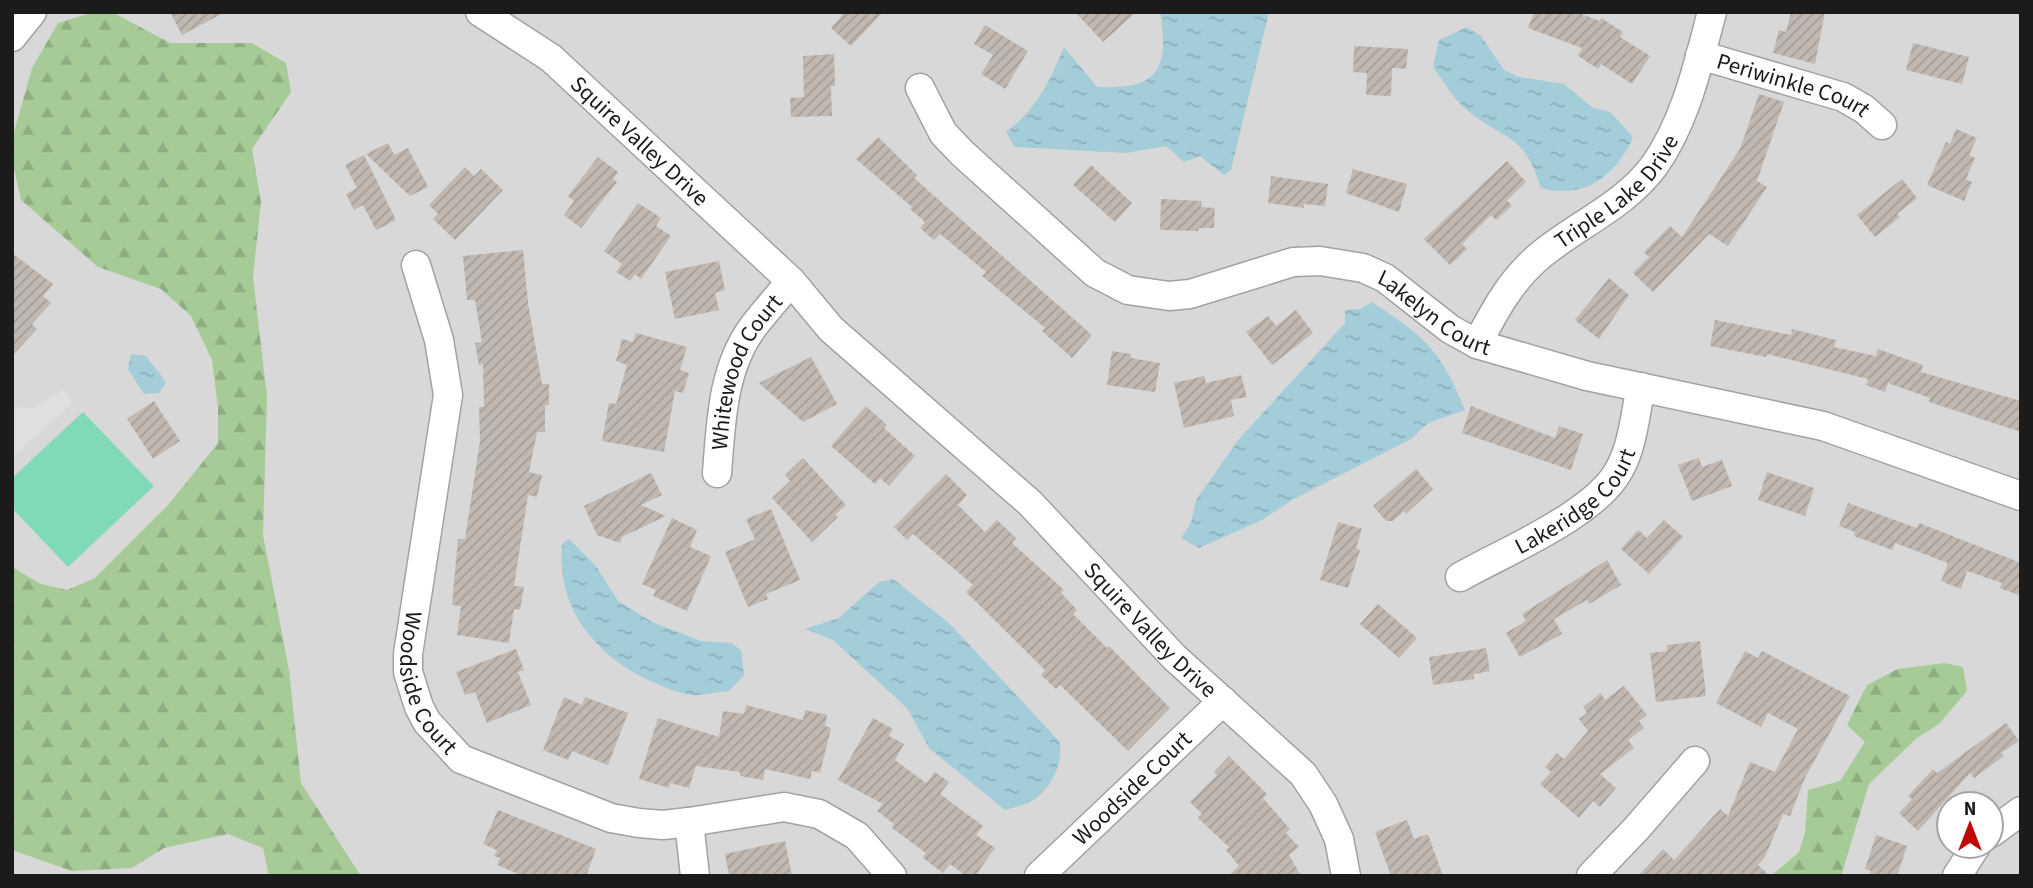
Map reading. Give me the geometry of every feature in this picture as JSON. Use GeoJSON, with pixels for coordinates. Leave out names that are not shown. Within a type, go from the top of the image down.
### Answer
{"type":"FeatureCollection","features":[{"type":"Feature","properties":{"kind":"street"},"geometry":{"type":"LineString","coordinates":[[12,37],[32,12]]}},
{"type":"Feature","properties":{"kind":"street","name":"Squire Valley Drive"},"geometry":{"type":"LineString","coordinates":[[480,12],[551,58],[792,281],[831,329],[920,404],[1030,503],[1174,657],[1303,774],[1323,804],[1339,839],[1346,876]]}},
{"type":"Feature","properties":{"kind":"street","name":"Triple Lake Drive"},"geometry":{"type":"LineString","coordinates":[[1476,344],[1503,296],[1521,273],[1542,253],[1615,204],[1653,167],[1674,131],[1712,12]]}},
{"type":"Feature","properties":{"kind":"street","name":"Periwinkle Court"},"geometry":{"type":"LineString","coordinates":[[1700,55],[1843,97],[1864,109],[1882,125]]}},
{"type":"Feature","properties":{"kind":"street","name":"Lakelyn Court"},"geometry":{"type":"LineString","coordinates":[[920,88],[943,134],[1095,273],[1128,290],[1169,296],[1190,294],[1293,262],[1320,261],[1363,268],[1385,278],[1450,329],[1476,344],[1530,361],[1823,426],[2021,496]]}},
{"type":"Feature","properties":{"kind":"street","name":"Woodside Court"},"geometry":{"type":"LineString","coordinates":[[416,265],[439,340],[448,395],[408,654],[408,672],[419,707],[427,722],[461,759],[611,818],[663,825],[784,807],[811,811],[833,820],[857,836],[892,876]]}},
{"type":"Feature","properties":{"kind":"street","name":"Whitewood Court"},"geometry":{"type":"LineString","coordinates":[[717,473],[723,400],[733,362],[751,329],[792,281]]}},
{"type":"Feature","properties":{"kind":"street","name":"Lakeridge Court"},"geometry":{"type":"LineString","coordinates":[[1460,577],[1592,502],[1609,485],[1628,450],[1641,387]]}},
{"type":"Feature","properties":{"kind":"street","name":"Woodside Court"},"geometry":{"type":"LineString","coordinates":[[1040,876],[1223,701]]}},
{"type":"Feature","properties":{"kind":"street"},"geometry":{"type":"LineString","coordinates":[[1591,876],[1636,830],[1695,761]]}},
{"type":"Feature","properties":{"kind":"street"},"geometry":{"type":"LineString","coordinates":[[2005,823],[2021,811]]}},
{"type":"Feature","properties":{"kind":"street"},"geometry":{"type":"LineString","coordinates":[[689,822],[695,876]]}},
{"type":"Feature","properties":{"kind":"street"},"geometry":{"type":"LineString","coordinates":[[1957,876],[1967,860]]}},
{"type":"Feature","properties":{"kind":"shaded area"},"geometry":{"type":"Polygon","coordinates":[[[12,12],[2021,12],[2021,876],[12,876],[12,12]]]}},
{"type":"Feature","properties":{"kind":"shaded area"},"geometry":{"type":"Polygon","coordinates":[[[63,390],[73,403],[12,458],[12,407],[32,408],[63,390]]]}},
{"type":"Feature","properties":{"kind":"green space"},"geometry":{"type":"Polygon","coordinates":[[[94,12],[112,12],[170,43],[252,43],[286,63],[291,92],[252,149],[261,202],[253,277],[267,397],[263,535],[289,670],[301,783],[361,876],[269,876],[263,848],[228,834],[164,848],[132,868],[72,871],[12,850],[12,567],[41,584],[67,590],[95,578],[169,504],[218,443],[218,408],[212,360],[191,316],[161,289],[98,267],[21,200],[12,160],[12,139],[32,68],[58,23],[94,12]]]}},
{"type":"Feature","properties":{"kind":"green space"},"geometry":{"type":"Polygon","coordinates":[[[83,412],[154,486],[68,567],[12,508],[12,478],[83,412]]]}},
{"type":"Feature","properties":{"kind":"green space"},"geometry":{"type":"Polygon","coordinates":[[[1944,663],[1963,667],[1967,691],[1939,724],[1917,738],[1869,784],[1841,876],[1771,876],[1799,852],[1805,833],[1808,790],[1840,781],[1865,742],[1847,725],[1867,685],[1898,669],[1944,663]]]}},
{"type":"Feature","properties":{"kind":"water"},"geometry":{"type":"Polygon","coordinates":[[[1160,12],[1269,12],[1231,170],[1224,175],[1200,156],[1184,162],[1166,146],[1126,153],[1015,147],[1006,132],[1026,114],[1041,94],[1064,47],[1097,87],[1134,85],[1155,73],[1163,49],[1160,12]]]}},
{"type":"Feature","properties":{"kind":"water"},"geometry":{"type":"Polygon","coordinates":[[[1467,27],[1481,36],[1504,70],[1519,77],[1564,84],[1593,108],[1610,112],[1633,137],[1626,151],[1608,173],[1597,182],[1571,191],[1541,188],[1527,156],[1520,147],[1462,106],[1433,67],[1439,40],[1467,27]]]}},
{"type":"Feature","properties":{"kind":"water"},"geometry":{"type":"Polygon","coordinates":[[[1372,302],[1406,325],[1429,347],[1448,373],[1465,410],[1428,423],[1411,439],[1292,500],[1262,520],[1199,548],[1181,538],[1191,523],[1196,500],[1239,439],[1345,323],[1345,310],[1360,309],[1372,302]]]}},
{"type":"Feature","properties":{"kind":"water"},"geometry":{"type":"Polygon","coordinates":[[[131,354],[146,356],[166,382],[159,393],[144,394],[128,369],[131,354]]]}},
{"type":"Feature","properties":{"kind":"water"},"geometry":{"type":"Polygon","coordinates":[[[569,539],[596,566],[618,601],[652,622],[701,641],[731,643],[741,650],[744,675],[729,691],[691,695],[660,685],[613,658],[594,641],[568,598],[562,572],[562,544],[569,539]]]}},
{"type":"Feature","properties":{"kind":"water"},"geometry":{"type":"Polygon","coordinates":[[[893,579],[949,623],[1059,741],[1060,757],[1055,774],[1040,795],[1033,800],[1005,810],[929,748],[907,708],[833,640],[805,629],[839,618],[879,582],[893,579]]]}},
{"type":"Feature","properties":{"kind":"building"},"geometry":{"type":"Polygon","coordinates":[[[170,12],[225,12],[182,35],[170,12]]]}},
{"type":"Feature","properties":{"kind":"building"},"geometry":{"type":"Polygon","coordinates":[[[845,12],[883,12],[851,46],[831,28],[845,12]]]}},
{"type":"Feature","properties":{"kind":"building"},"geometry":{"type":"Polygon","coordinates":[[[1075,12],[1136,12],[1103,42],[1075,12]]]}},
{"type":"Feature","properties":{"kind":"building"},"geometry":{"type":"Polygon","coordinates":[[[1534,12],[1576,12],[1600,21],[1601,18],[1623,32],[1620,37],[1650,56],[1632,84],[1601,64],[1598,69],[1578,56],[1582,48],[1528,28],[1534,12]]]}},
{"type":"Feature","properties":{"kind":"building"},"geometry":{"type":"Polygon","coordinates":[[[1791,12],[1825,12],[1815,64],[1773,53],[1779,30],[1786,32],[1791,12]]]}},
{"type":"Feature","properties":{"kind":"building"},"geometry":{"type":"Polygon","coordinates":[[[985,25],[1028,51],[1005,89],[981,74],[993,55],[974,44],[985,25]]]}},
{"type":"Feature","properties":{"kind":"building"},"geometry":{"type":"Polygon","coordinates":[[[1913,43],[1969,57],[1962,84],[1906,70],[1913,43]]]}},
{"type":"Feature","properties":{"kind":"building"},"geometry":{"type":"Polygon","coordinates":[[[1354,46],[1408,49],[1406,69],[1392,68],[1391,96],[1366,95],[1367,73],[1353,72],[1354,46]]]}},
{"type":"Feature","properties":{"kind":"building"},"geometry":{"type":"Polygon","coordinates":[[[834,54],[832,116],[791,117],[790,98],[804,97],[803,56],[834,54]]]}},
{"type":"Feature","properties":{"kind":"building"},"geometry":{"type":"Polygon","coordinates":[[[1759,94],[1784,102],[1757,181],[1767,187],[1728,246],[1709,234],[1653,292],[1633,273],[1649,257],[1644,252],[1670,226],[1682,237],[1740,149],[1759,94]]]}},
{"type":"Feature","properties":{"kind":"building"},"geometry":{"type":"Polygon","coordinates":[[[1956,129],[1977,138],[1969,155],[1975,158],[1966,179],[1972,182],[1964,201],[1927,185],[1946,142],[1950,144],[1956,129]]]}},
{"type":"Feature","properties":{"kind":"building"},"geometry":{"type":"Polygon","coordinates":[[[878,137],[917,175],[914,178],[1092,335],[1072,358],[1042,331],[1045,328],[982,276],[986,272],[940,234],[934,240],[920,228],[925,222],[910,209],[912,207],[856,159],[878,137]]]}},
{"type":"Feature","properties":{"kind":"building"},"geometry":{"type":"Polygon","coordinates":[[[388,143],[394,155],[408,148],[428,187],[410,196],[366,154],[388,143]]]}},
{"type":"Feature","properties":{"kind":"building"},"geometry":{"type":"Polygon","coordinates":[[[364,155],[396,220],[376,230],[363,205],[354,210],[346,194],[357,188],[345,165],[364,155]]]}},
{"type":"Feature","properties":{"kind":"building"},"geometry":{"type":"Polygon","coordinates":[[[598,157],[618,172],[613,179],[617,182],[581,228],[564,215],[574,201],[568,196],[598,157]]]}},
{"type":"Feature","properties":{"kind":"building"},"geometry":{"type":"Polygon","coordinates":[[[1507,161],[1526,182],[1507,200],[1512,206],[1496,220],[1491,215],[1462,244],[1467,249],[1450,265],[1424,239],[1507,161]]]}},
{"type":"Feature","properties":{"kind":"building"},"geometry":{"type":"Polygon","coordinates":[[[1091,165],[1132,203],[1115,222],[1073,185],[1091,165]]]}},
{"type":"Feature","properties":{"kind":"building"},"geometry":{"type":"Polygon","coordinates":[[[465,167],[474,176],[481,169],[503,190],[455,240],[433,219],[438,214],[429,205],[465,167]]]}},
{"type":"Feature","properties":{"kind":"building"},"geometry":{"type":"Polygon","coordinates":[[[1353,169],[1407,184],[1399,212],[1346,193],[1353,169]]]}},
{"type":"Feature","properties":{"kind":"building"},"geometry":{"type":"Polygon","coordinates":[[[1271,176],[1328,184],[1325,206],[1304,204],[1304,208],[1268,203],[1271,176]]]}},
{"type":"Feature","properties":{"kind":"building"},"geometry":{"type":"Polygon","coordinates":[[[1902,179],[1917,198],[1897,214],[1900,217],[1875,237],[1857,215],[1902,179]]]}},
{"type":"Feature","properties":{"kind":"building"},"geometry":{"type":"Polygon","coordinates":[[[1161,199],[1202,201],[1201,207],[1215,208],[1214,228],[1199,228],[1198,231],[1160,230],[1161,199]]]}},
{"type":"Feature","properties":{"kind":"building"},"geometry":{"type":"Polygon","coordinates":[[[638,203],[661,218],[656,226],[671,236],[641,279],[635,274],[630,281],[616,272],[622,264],[604,251],[638,203]]]}},
{"type":"Feature","properties":{"kind":"building"},"geometry":{"type":"Polygon","coordinates":[[[523,250],[528,303],[542,384],[549,384],[549,405],[545,405],[545,432],[537,432],[529,472],[542,475],[537,497],[528,495],[514,586],[524,587],[520,610],[514,609],[509,643],[457,635],[461,606],[452,605],[458,539],[465,539],[480,441],[479,407],[484,407],[483,364],[479,365],[475,343],[482,342],[475,300],[467,300],[463,256],[523,250]]]}},
{"type":"Feature","properties":{"kind":"building"},"geometry":{"type":"Polygon","coordinates":[[[12,253],[53,284],[43,296],[51,303],[32,324],[37,329],[12,356],[12,253]]]}},
{"type":"Feature","properties":{"kind":"building"},"geometry":{"type":"Polygon","coordinates":[[[719,261],[725,290],[715,293],[719,310],[675,319],[665,272],[719,261]]]}},
{"type":"Feature","properties":{"kind":"building"},"geometry":{"type":"Polygon","coordinates":[[[1609,278],[1629,295],[1599,339],[1575,320],[1609,278]]]}},
{"type":"Feature","properties":{"kind":"building"},"geometry":{"type":"Polygon","coordinates":[[[1296,310],[1313,333],[1272,365],[1246,332],[1268,316],[1276,326],[1296,310]]]}},
{"type":"Feature","properties":{"kind":"building"},"geometry":{"type":"Polygon","coordinates":[[[1715,320],[1791,335],[1792,329],[1836,340],[1834,347],[1876,356],[1878,349],[1923,365],[1921,372],[2021,401],[2021,432],[1929,402],[1930,398],[1888,383],[1885,392],[1866,385],[1868,379],[1767,354],[1766,357],[1710,346],[1715,320]]]}},
{"type":"Feature","properties":{"kind":"building"},"geometry":{"type":"Polygon","coordinates":[[[636,333],[687,347],[680,370],[689,373],[683,393],[675,391],[664,452],[602,441],[609,403],[616,404],[627,365],[616,361],[622,339],[633,342],[636,333]]]}},
{"type":"Feature","properties":{"kind":"building"},"geometry":{"type":"Polygon","coordinates":[[[1112,351],[1131,354],[1131,358],[1160,363],[1155,392],[1107,385],[1112,351]]]}},
{"type":"Feature","properties":{"kind":"building"},"geometry":{"type":"Polygon","coordinates":[[[811,357],[837,404],[803,422],[759,383],[811,357]]]}},
{"type":"Feature","properties":{"kind":"building"},"geometry":{"type":"Polygon","coordinates":[[[1241,375],[1247,397],[1231,400],[1234,416],[1184,428],[1174,383],[1204,376],[1206,383],[1241,375]]]}},
{"type":"Feature","properties":{"kind":"building"},"geometry":{"type":"Polygon","coordinates":[[[154,401],[180,441],[153,459],[127,419],[154,401]]]}},
{"type":"Feature","properties":{"kind":"building"},"geometry":{"type":"Polygon","coordinates":[[[866,406],[887,425],[884,428],[915,456],[889,486],[880,478],[875,484],[831,446],[866,406]]]}},
{"type":"Feature","properties":{"kind":"building"},"geometry":{"type":"Polygon","coordinates":[[[1471,406],[1555,438],[1559,426],[1583,434],[1571,470],[1462,433],[1471,406]]]}},
{"type":"Feature","properties":{"kind":"building"},"geometry":{"type":"Polygon","coordinates":[[[803,458],[846,505],[835,515],[838,517],[812,542],[772,498],[790,481],[785,475],[803,458]]]}},
{"type":"Feature","properties":{"kind":"building"},"geometry":{"type":"Polygon","coordinates":[[[1699,458],[1702,467],[1722,460],[1732,486],[1692,501],[1678,465],[1699,458]]]}},
{"type":"Feature","properties":{"kind":"building"},"geometry":{"type":"Polygon","coordinates":[[[1416,469],[1433,489],[1406,514],[1404,511],[1393,521],[1386,521],[1373,506],[1416,469]]]}},
{"type":"Feature","properties":{"kind":"building"},"geometry":{"type":"Polygon","coordinates":[[[1767,472],[1814,488],[1805,516],[1758,500],[1767,472]]]}},
{"type":"Feature","properties":{"kind":"building"},"geometry":{"type":"Polygon","coordinates":[[[651,473],[662,495],[641,505],[666,516],[622,537],[620,543],[597,535],[584,506],[651,473]]]}},
{"type":"Feature","properties":{"kind":"building"},"geometry":{"type":"Polygon","coordinates":[[[946,474],[967,495],[958,505],[985,532],[997,520],[1016,538],[1012,543],[1064,590],[1061,593],[1077,610],[1073,614],[1170,708],[1128,751],[1060,685],[1056,689],[1041,675],[1045,670],[966,592],[973,585],[913,534],[907,540],[894,527],[946,474]]]}},
{"type":"Feature","properties":{"kind":"building"},"geometry":{"type":"Polygon","coordinates":[[[1848,503],[1917,528],[1919,523],[2021,563],[2021,596],[2000,588],[2002,583],[1967,571],[1961,589],[1941,581],[1948,563],[1895,543],[1892,550],[1854,536],[1855,532],[1839,526],[1848,503]]]}},
{"type":"Feature","properties":{"kind":"building"},"geometry":{"type":"Polygon","coordinates":[[[771,509],[800,580],[766,594],[768,599],[748,607],[725,552],[755,539],[746,519],[771,509]]]}},
{"type":"Feature","properties":{"kind":"building"},"geometry":{"type":"Polygon","coordinates":[[[672,518],[697,530],[690,547],[711,556],[687,611],[653,596],[656,590],[642,584],[672,518]]]}},
{"type":"Feature","properties":{"kind":"building"},"geometry":{"type":"Polygon","coordinates":[[[1664,520],[1683,537],[1649,574],[1621,549],[1638,530],[1647,538],[1664,520]]]}},
{"type":"Feature","properties":{"kind":"building"},"geometry":{"type":"Polygon","coordinates":[[[1338,522],[1362,529],[1356,548],[1360,550],[1348,588],[1320,580],[1338,522]]]}},
{"type":"Feature","properties":{"kind":"building"},"geometry":{"type":"Polygon","coordinates":[[[1607,560],[1621,585],[1589,604],[1587,600],[1554,619],[1562,634],[1520,657],[1506,633],[1526,621],[1522,614],[1607,560]]]}},
{"type":"Feature","properties":{"kind":"building"},"geometry":{"type":"Polygon","coordinates":[[[1378,604],[1417,638],[1399,658],[1360,624],[1378,604]]]}},
{"type":"Feature","properties":{"kind":"building"},"geometry":{"type":"Polygon","coordinates":[[[1700,641],[1706,696],[1656,702],[1650,653],[1667,651],[1667,645],[1700,641]]]}},
{"type":"Feature","properties":{"kind":"building"},"geometry":{"type":"Polygon","coordinates":[[[1486,648],[1490,671],[1474,674],[1474,679],[1433,685],[1429,657],[1486,648]]]}},
{"type":"Feature","properties":{"kind":"building"},"geometry":{"type":"Polygon","coordinates":[[[516,649],[524,670],[518,672],[531,705],[487,723],[475,692],[465,695],[456,672],[516,649]]]}},
{"type":"Feature","properties":{"kind":"building"},"geometry":{"type":"Polygon","coordinates":[[[1745,651],[1758,658],[1762,651],[1850,696],[1805,778],[1790,816],[1783,814],[1765,857],[1758,865],[1770,876],[1638,876],[1663,849],[1674,860],[1720,809],[1728,816],[1750,762],[1775,772],[1798,729],[1768,713],[1761,727],[1716,703],[1745,651]]]}},
{"type":"Feature","properties":{"kind":"building"},"geometry":{"type":"Polygon","coordinates":[[[1624,686],[1647,715],[1639,721],[1644,728],[1628,740],[1634,748],[1600,774],[1616,788],[1600,807],[1593,801],[1579,818],[1540,784],[1551,772],[1545,767],[1557,753],[1564,759],[1588,731],[1579,719],[1587,713],[1583,707],[1601,693],[1605,700],[1624,686]]]}},
{"type":"Feature","properties":{"kind":"building"},"geometry":{"type":"Polygon","coordinates":[[[564,697],[582,705],[585,697],[628,713],[608,765],[572,751],[568,760],[543,750],[564,697]]]}},
{"type":"Feature","properties":{"kind":"building"},"geometry":{"type":"Polygon","coordinates":[[[746,705],[803,720],[805,710],[827,715],[825,726],[831,728],[820,773],[812,771],[810,779],[765,769],[763,780],[740,776],[740,772],[696,766],[689,788],[670,783],[669,788],[639,779],[658,718],[719,737],[723,711],[744,714],[746,705]]]}},
{"type":"Feature","properties":{"kind":"building"},"geometry":{"type":"Polygon","coordinates":[[[873,718],[893,729],[889,736],[904,744],[895,760],[926,783],[935,772],[949,782],[940,794],[983,826],[976,835],[995,848],[975,876],[966,876],[950,864],[943,873],[923,858],[926,853],[892,828],[894,824],[877,811],[883,804],[838,780],[873,718]]]}},
{"type":"Feature","properties":{"kind":"building"},"geometry":{"type":"Polygon","coordinates":[[[2006,723],[2019,741],[2001,753],[2004,756],[1974,778],[1970,773],[1955,790],[1935,790],[1935,812],[1918,831],[1899,813],[1912,799],[1908,796],[1933,769],[1937,773],[2006,723]]]}},
{"type":"Feature","properties":{"kind":"building"},"geometry":{"type":"Polygon","coordinates":[[[1229,756],[1267,794],[1263,798],[1290,829],[1286,833],[1299,847],[1289,855],[1301,876],[1228,876],[1239,866],[1226,850],[1229,847],[1198,818],[1202,814],[1190,802],[1217,775],[1214,772],[1229,756]]]}},
{"type":"Feature","properties":{"kind":"building"},"geometry":{"type":"Polygon","coordinates":[[[498,810],[596,849],[586,876],[523,876],[497,865],[500,858],[494,856],[497,850],[483,844],[498,810]]]}},
{"type":"Feature","properties":{"kind":"building"},"geometry":{"type":"Polygon","coordinates":[[[1407,820],[1414,839],[1428,834],[1443,876],[1391,876],[1375,832],[1407,820]]]}},
{"type":"Feature","properties":{"kind":"building"},"geometry":{"type":"Polygon","coordinates":[[[1876,835],[1907,846],[1897,876],[1869,876],[1871,871],[1865,869],[1876,835]]]}},
{"type":"Feature","properties":{"kind":"building"},"geometry":{"type":"Polygon","coordinates":[[[785,841],[792,876],[729,876],[725,854],[785,841]]]}}]}
